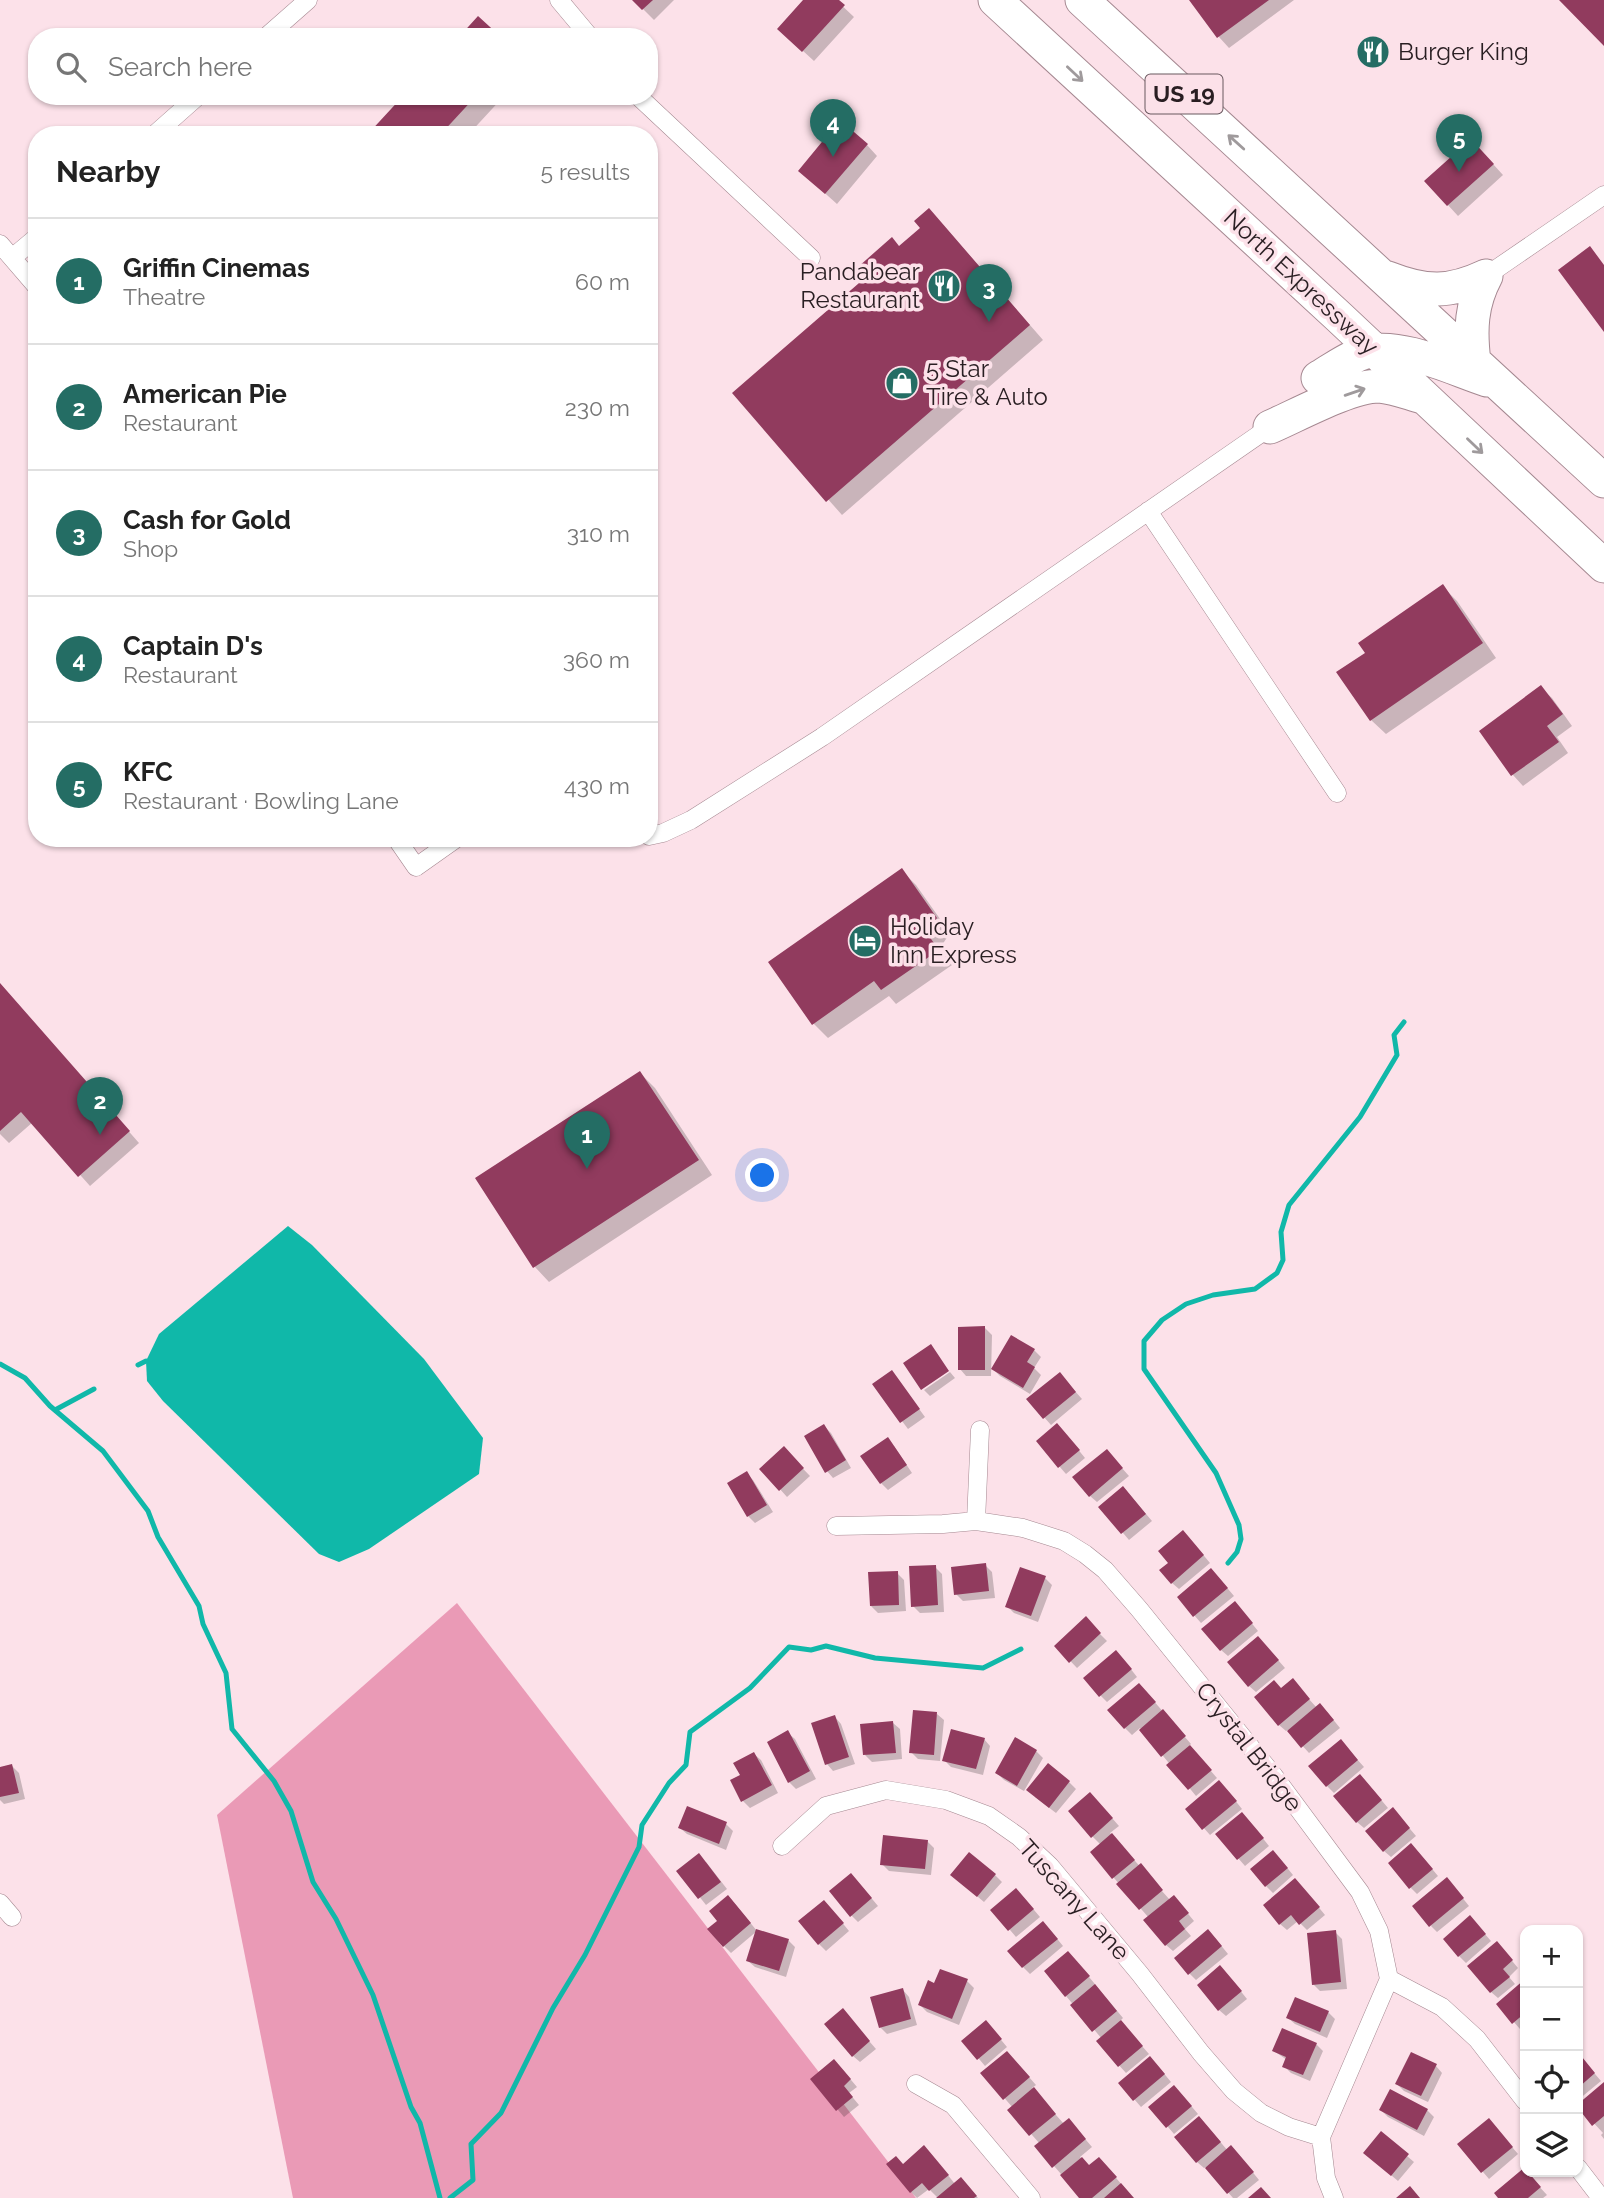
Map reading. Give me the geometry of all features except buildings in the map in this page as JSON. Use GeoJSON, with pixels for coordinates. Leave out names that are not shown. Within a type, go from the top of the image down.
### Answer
{"type":"FeatureCollection","features":[{"type":"Feature","properties":{"kind":"highway","name":"North Expressway"},"geometry":{"type":"LineString","coordinates":[[995,0],[1604,566]]}},
{"type":"Feature","properties":{"kind":"highway","name":"US 19"},"geometry":{"type":"LineString","coordinates":[[1082,0],[1604,481]]}},
{"type":"Feature","properties":{"kind":"highway"},"geometry":{"type":"LineString","coordinates":[[1376,270],[1401,283],[1429,289],[1458,288],[1486,276]]}},
{"type":"Feature","properties":{"kind":"highway"},"geometry":{"type":"LineString","coordinates":[[1474,362],[1472,340],[1475,301],[1486,276]]}},
{"type":"Feature","properties":{"kind":"highway"},"geometry":{"type":"LineString","coordinates":[[1270,427],[1318,378],[1332,358],[1339,337],[1339,317]]}},
{"type":"Feature","properties":{"kind":"highway"},"geometry":{"type":"LineString","coordinates":[[1318,378],[1363,353],[1375,351],[1410,354],[1499,384]]}},
{"type":"Feature","properties":{"kind":"highway"},"geometry":{"type":"LineString","coordinates":[[1270,427],[1369,387],[1394,388],[1426,399]]}},
{"type":"Feature","properties":{"kind":"street"},"geometry":{"type":"LineString","coordinates":[[276,28],[309,0]]}},
{"type":"Feature","properties":{"kind":"street"},"geometry":{"type":"LineString","coordinates":[[559,0],[582,28]]}},
{"type":"Feature","properties":{"kind":"street"},"geometry":{"type":"LineString","coordinates":[[164,126],[188,105]]}},
{"type":"Feature","properties":{"kind":"street"},"geometry":{"type":"LineString","coordinates":[[648,105],[811,258]]}},
{"type":"Feature","properties":{"kind":"street"},"geometry":{"type":"LineString","coordinates":[[1486,276],[1604,195]]}},
{"type":"Feature","properties":{"kind":"street"},"geometry":{"type":"LineString","coordinates":[[0,244],[28,277]]}},
{"type":"Feature","properties":{"kind":"street"},"geometry":{"type":"LineString","coordinates":[[12,258],[28,245]]}},
{"type":"Feature","properties":{"kind":"street"},"geometry":{"type":"LineString","coordinates":[[658,835],[691,820],[822,737],[1270,427]]}},
{"type":"Feature","properties":{"kind":"street"},"geometry":{"type":"LineString","coordinates":[[1148,511],[1337,793]]}},
{"type":"Feature","properties":{"kind":"street"},"geometry":{"type":"LineString","coordinates":[[402,847],[416,867],[444,847]]}},
{"type":"Feature","properties":{"kind":"street"},"geometry":{"type":"LineString","coordinates":[[976,1521],[980,1430]]}},
{"type":"Feature","properties":{"kind":"street","name":"Crystal Bridge"},"geometry":{"type":"LineString","coordinates":[[835,1526],[976,1521],[1023,1528],[1064,1541],[1105,1570],[1273,1776],[1360,1892],[1379,1931],[1389,1979]]}},
{"type":"Feature","properties":{"kind":"street","name":"Tuscany Lane"},"geometry":{"type":"LineString","coordinates":[[782,1846],[827,1806],[886,1790],[946,1800],[989,1816],[1019,1837],[1050,1866],[1234,2091],[1261,2113],[1289,2127],[1321,2137]]}},
{"type":"Feature","properties":{"kind":"street"},"geometry":{"type":"LineString","coordinates":[[1334,2198],[1326,2178],[1321,2137],[1389,1979],[1442,2007],[1477,2039],[1520,2095]]}},
{"type":"Feature","properties":{"kind":"street"},"geometry":{"type":"LineString","coordinates":[[916,2084],[953,2105],[1031,2198]]}},
{"type":"Feature","properties":{"kind":"street"},"geometry":{"type":"LineString","coordinates":[[1583,2175],[1601,2198]]}},
{"type":"Feature","properties":{"kind":"shaded area"},"geometry":{"type":"Polygon","coordinates":[[[288,1226],[312,1245],[424,1359],[483,1438],[479,1474],[369,1549],[339,1562],[319,1554],[163,1401],[147,1381],[146,1361],[159,1334],[288,1226]]]}},
{"type":"Feature","properties":{"kind":"shaded area"},"geometry":{"type":"Polygon","coordinates":[[[457,1603],[916,2198],[293,2198],[217,1815],[457,1603]]]}},
{"type":"Feature","properties":{"kind":"waterway"},"geometry":{"type":"LineString","coordinates":[[1228,1563],[1237,1552],[1241,1539],[1239,1525],[1216,1473],[1144,1369],[1144,1341],[1162,1320],[1186,1304],[1213,1295],[1255,1289],[1277,1273],[1283,1260],[1281,1232],[1289,1205],[1360,1117],[1397,1055],[1394,1035],[1404,1022]]}},
{"type":"Feature","properties":{"kind":"waterway"},"geometry":{"type":"LineString","coordinates":[[138,1365],[146,1361]]}},
{"type":"Feature","properties":{"kind":"waterway"},"geometry":{"type":"LineString","coordinates":[[0,1364],[25,1378],[50,1406],[103,1451],[148,1511],[158,1537],[199,1606],[203,1624],[226,1673],[232,1729],[274,1781],[291,1811],[313,1882],[336,1919],[373,1995],[411,2107],[420,2123],[440,2198]]}},
{"type":"Feature","properties":{"kind":"waterway"},"geometry":{"type":"LineString","coordinates":[[55,1410],[94,1389]]}},
{"type":"Feature","properties":{"kind":"waterway"},"geometry":{"type":"LineString","coordinates":[[450,2198],[473,2180],[471,2144],[501,2113],[553,2008],[585,1955],[639,1847],[642,1825],[669,1783],[686,1765],[690,1732],[750,1688],[789,1647],[811,1650],[826,1646],[875,1658],[983,1668],[1021,1649]]}},
{"type":"Feature","properties":{"kind":"place","name":"Burger King"},"geometry":{"type":"Point","coordinates":[1373,52]}},
{"type":"Feature","properties":{"kind":"place","name":"Captain D's"},"geometry":{"type":"Point","coordinates":[833,157]}},
{"type":"Feature","properties":{"kind":"place","name":"KFC"},"geometry":{"type":"Point","coordinates":[1459,172]}},
{"type":"Feature","properties":{"kind":"place","name":"Pandabear Restaurant"},"geometry":{"type":"Point","coordinates":[944,286]}},
{"type":"Feature","properties":{"kind":"place","name":"Cash for Gold"},"geometry":{"type":"Point","coordinates":[989,322]}},
{"type":"Feature","properties":{"kind":"place","name":"5 Star Tire & Auto"},"geometry":{"type":"Point","coordinates":[902,383]}},
{"type":"Feature","properties":{"kind":"place","name":"Holiday Inn Express"},"geometry":{"type":"Point","coordinates":[865,941]}},
{"type":"Feature","properties":{"kind":"place","name":"American Pie"},"geometry":{"type":"Point","coordinates":[100,1135]}},
{"type":"Feature","properties":{"kind":"place","name":"Griffin Cinemas"},"geometry":{"type":"Point","coordinates":[587,1169]}}]}
